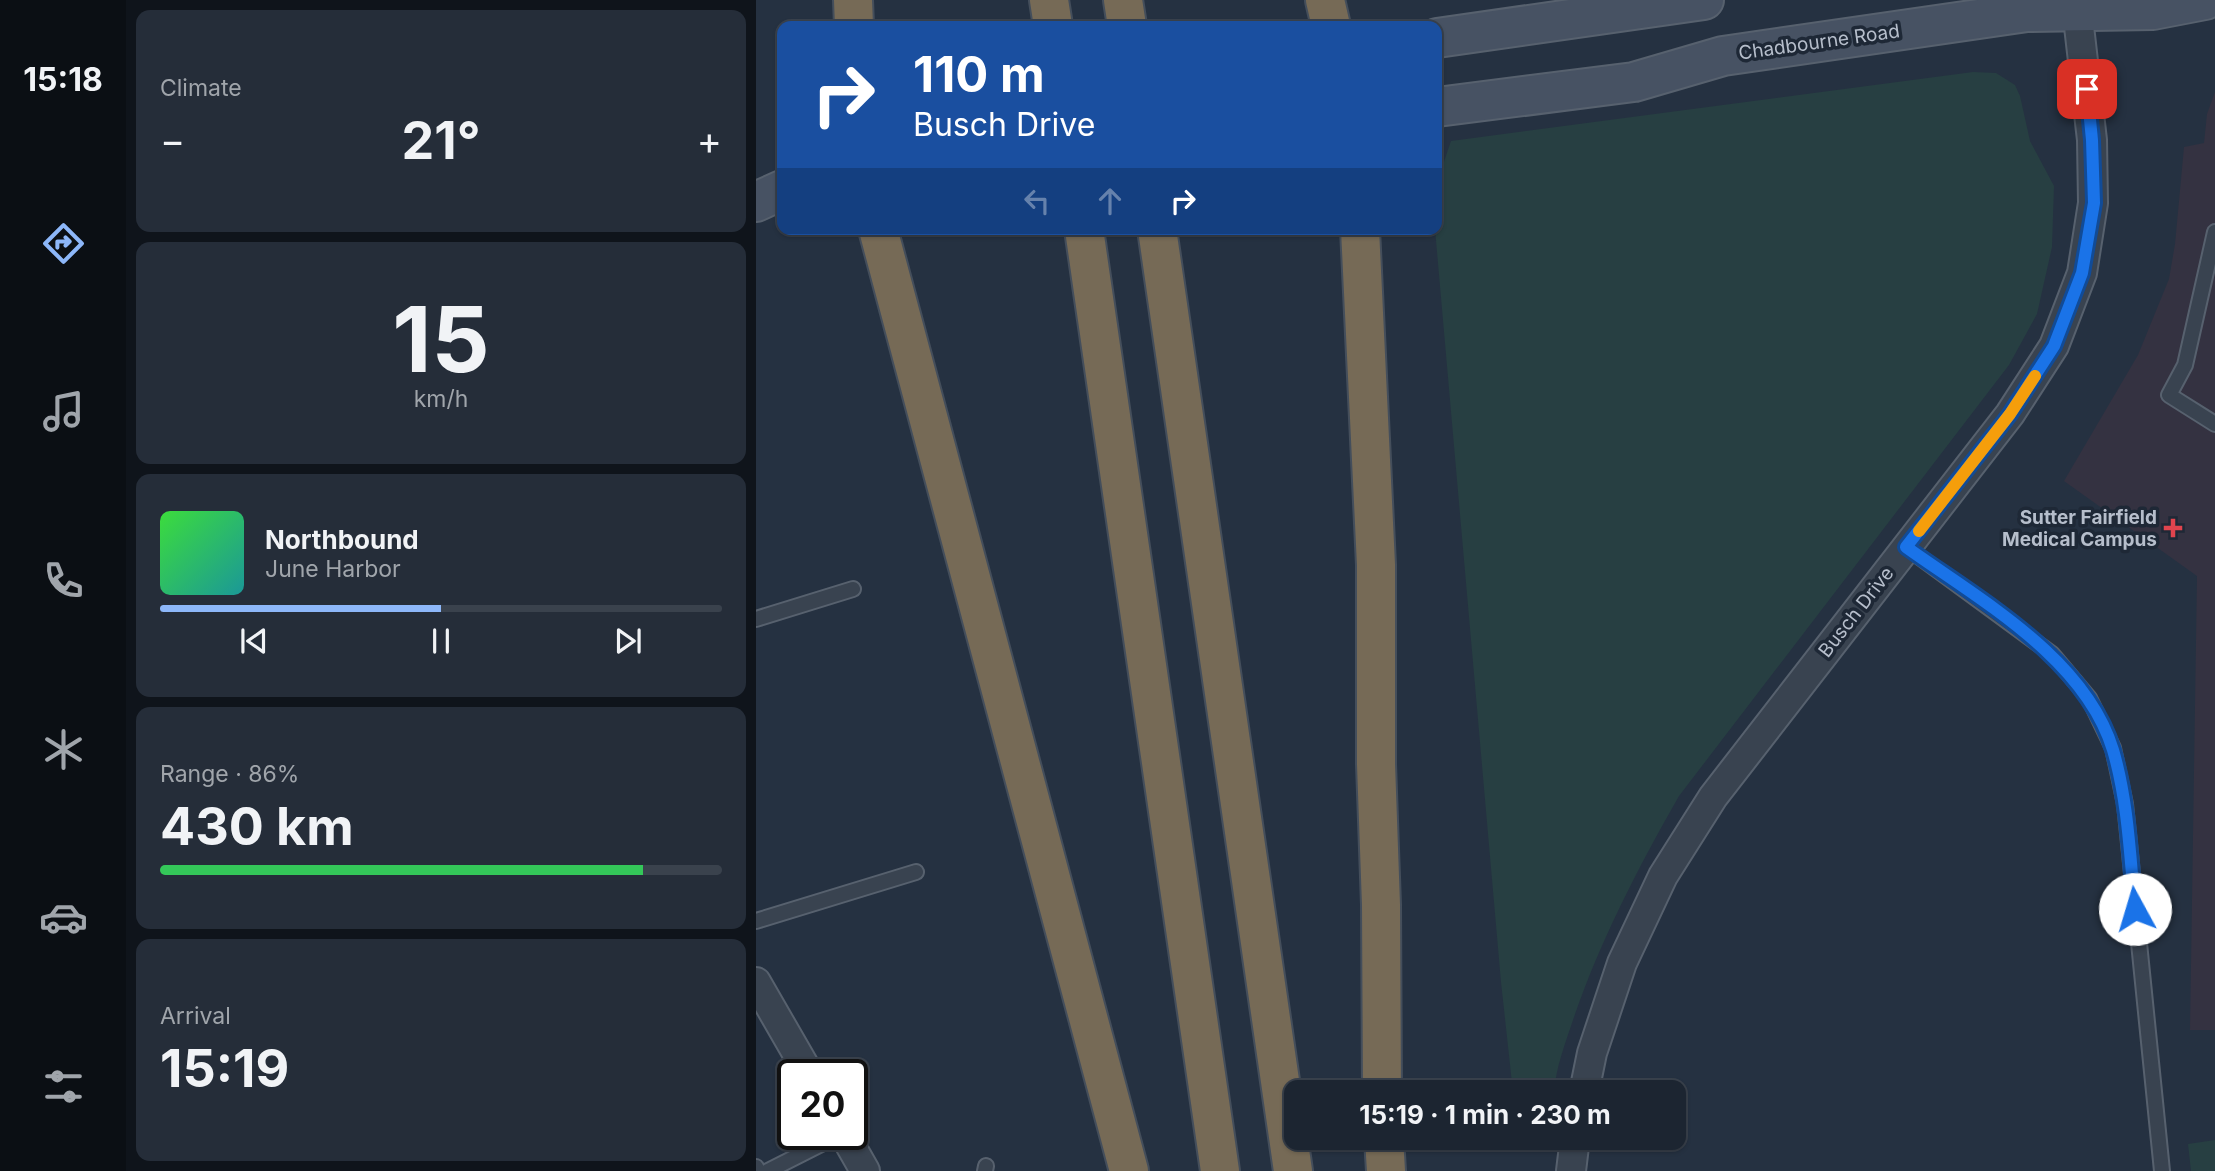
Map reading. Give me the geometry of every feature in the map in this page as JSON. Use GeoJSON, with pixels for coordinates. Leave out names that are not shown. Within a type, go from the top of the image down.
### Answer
{"type":"FeatureCollection","features":[{"type":"Feature","properties":{"kind":"highway"},"geometry":{"type":"LineString","coordinates":[[853,0],[854,21]]}},
{"type":"Feature","properties":{"kind":"highway"},"geometry":{"type":"LineString","coordinates":[[1049,0],[1052,21]]}},
{"type":"Feature","properties":{"kind":"highway"},"geometry":{"type":"LineString","coordinates":[[1123,0],[1126,21]]}},
{"type":"Feature","properties":{"kind":"highway"},"geometry":{"type":"LineString","coordinates":[[1325,0],[1330,21]]}},
{"type":"Feature","properties":{"kind":"highway"},"geometry":{"type":"LineString","coordinates":[[880,235],[1129,1171]]}},
{"type":"Feature","properties":{"kind":"highway"},"geometry":{"type":"LineString","coordinates":[[1085,235],[1220,1171]]}},
{"type":"Feature","properties":{"kind":"highway"},"geometry":{"type":"LineString","coordinates":[[1158,235],[1293,1171]]}},
{"type":"Feature","properties":{"kind":"highway"},"geometry":{"type":"LineString","coordinates":[[1360,235],[1376,565],[1376,764],[1381,905],[1382,1080]]}},
{"type":"Feature","properties":{"kind":"highway"},"geometry":{"type":"LineString","coordinates":[[1385,1150],[1386,1171]]}},
{"type":"Feature","properties":{"kind":"main road"},"geometry":{"type":"LineString","coordinates":[[1442,37],[1704,0]]}},
{"type":"Feature","properties":{"kind":"main road","name":"Chadbourne Road"},"geometry":{"type":"LineString","coordinates":[[1442,106],[1634,82],[1723,56],[2076,5],[2152,9],[2205,0]]}},
{"type":"Feature","properties":{"kind":"main road"},"geometry":{"type":"LineString","coordinates":[[756,202],[777,192]]}},
{"type":"Feature","properties":{"kind":"street","name":"Busch Drive"},"geometry":{"type":"LineString","coordinates":[[1586,1080],[1592,1053],[1622,963],[1663,876],[1713,797],[2010,414],[2054,346],[2082,273],[2094,203],[2092,140],[2076,5]]}},
{"type":"Feature","properties":{"kind":"street"},"geometry":{"type":"LineString","coordinates":[[756,982],[800,1059]]}},
{"type":"Feature","properties":{"kind":"street"},"geometry":{"type":"LineString","coordinates":[[852,1150],[865,1171]]}},
{"type":"Feature","properties":{"kind":"street"},"geometry":{"type":"LineString","coordinates":[[1571,1171],[1574,1150]]}},
{"type":"Feature","properties":{"kind":"lane"},"geometry":{"type":"LineString","coordinates":[[2215,232],[2185,365],[2169,395],[2215,424]]}},
{"type":"Feature","properties":{"kind":"lane"},"geometry":{"type":"LineString","coordinates":[[1906,547],[2052,654],[2089,698],[2113,748],[2125,804],[2162,1171]]}},
{"type":"Feature","properties":{"kind":"lane"},"geometry":{"type":"LineString","coordinates":[[756,619],[853,589]]}},
{"type":"Feature","properties":{"kind":"lane"},"geometry":{"type":"LineString","coordinates":[[756,921],[916,872]]}},
{"type":"Feature","properties":{"kind":"lane"},"geometry":{"type":"LineString","coordinates":[[768,1171],[810,1150]]}},
{"type":"Feature","properties":{"kind":"shaded area","name":"Sutter Fairfield Medical Campus"},"geometry":{"type":"Polygon","coordinates":[[[2215,92],[2215,1030],[2190,1030],[2197,576],[2064,481],[2138,355],[2169,279],[2184,147],[2204,143],[2207,114],[2215,92]]]}},
{"type":"Feature","properties":{"kind":"green space"},"geometry":{"type":"Polygon","coordinates":[[[1973,72],[1996,73],[2015,85],[2030,141],[2054,186],[2052,247],[2037,314],[2009,365],[1679,796],[1635,878],[1595,962],[1564,1047],[1556,1080],[1512,1080],[1436,235],[1442,235],[1442,167],[1451,141],[1973,72]]]}},
{"type":"Feature","properties":{"kind":"green space"},"geometry":{"type":"Polygon","coordinates":[[[2215,1140],[2215,1171],[2191,1171],[2188,1144],[2215,1140]]]}},
{"type":"Feature","properties":{"kind":"slow traffic"},"geometry":{"type":"LineString","coordinates":[[1919,531],[2010,414],[2035,376]]}},
{"type":"Feature","properties":{"kind":"place","name":"Sutter Fairfield Medical Campus"},"geometry":{"type":"Point","coordinates":[2173,528]}},
{"type":"Feature","properties":{"kind":"route"},"geometry":{"type":"LineString","coordinates":[[2087,89],[2094,203],[2082,273],[2054,346],[2010,414],[1906,547],[2052,654],[2089,698],[2113,748],[2125,804],[2135,909]]}}]}
